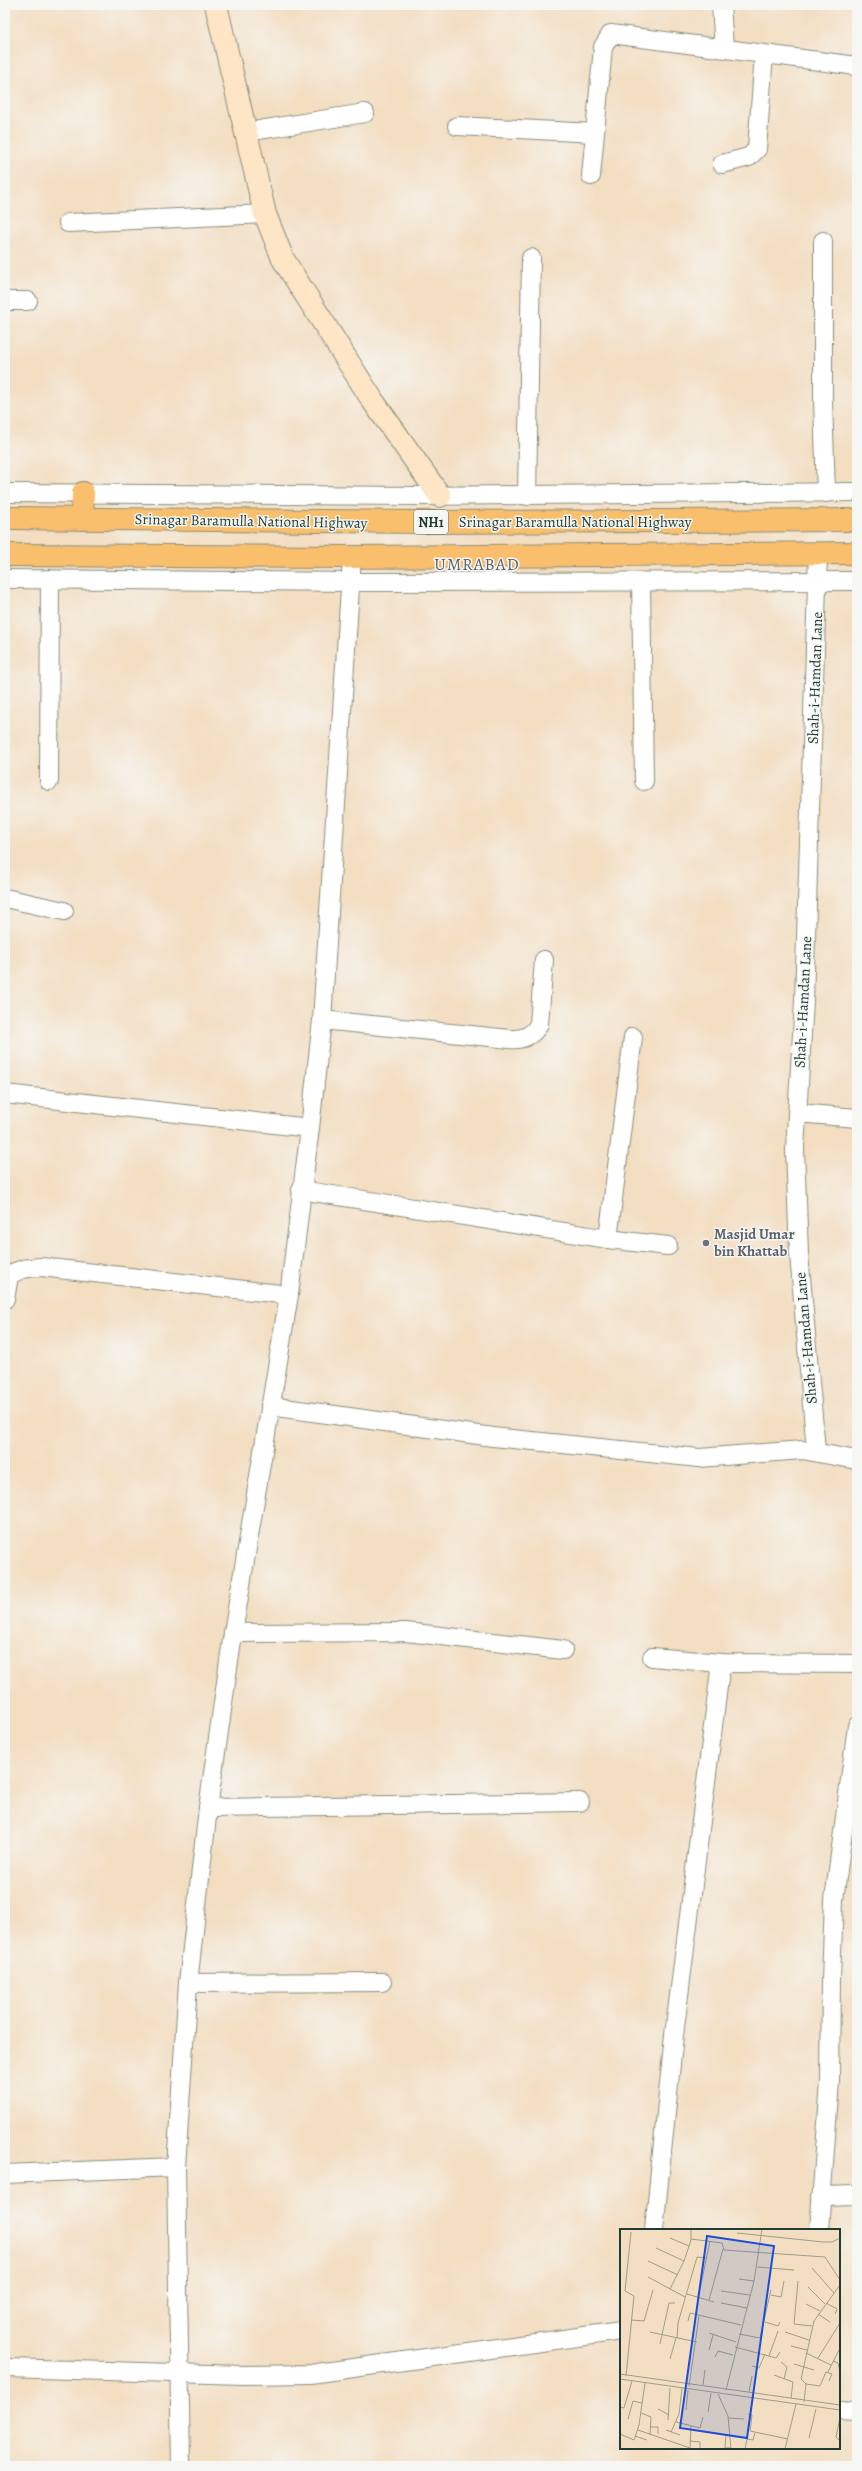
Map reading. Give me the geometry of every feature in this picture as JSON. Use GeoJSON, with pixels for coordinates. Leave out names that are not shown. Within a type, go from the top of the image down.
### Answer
{"type":"FeatureCollection","features":[{"type":"Feature","properties":{"kind":"highway"},"geometry":{"type":"LineString","coordinates":[[82,519],[84,493]]}},
{"type":"Feature","properties":{"kind":"highway","name":"Srinagar Baramulla National Highway"},"geometry":{"type":"LineString","coordinates":[[5,518],[414,522],[857,520]]}},
{"type":"Feature","properties":{"kind":"highway","name":"NH1"},"geometry":{"type":"LineString","coordinates":[[5,555],[352,557],[857,552]]}},
{"type":"Feature","properties":{"kind":"street"},"geometry":{"type":"LineString","coordinates":[[216,5],[265,214],[283,259],[373,401],[440,496]]}},
{"type":"Feature","properties":{"kind":"street"},"geometry":{"type":"LineString","coordinates":[[721,5],[724,48]]}},
{"type":"Feature","properties":{"kind":"street"},"geometry":{"type":"LineString","coordinates":[[591,176],[603,47],[608,36],[615,34],[857,66]]}},
{"type":"Feature","properties":{"kind":"street"},"geometry":{"type":"LineString","coordinates":[[722,164],[749,157],[757,149],[764,54]]}},
{"type":"Feature","properties":{"kind":"street"},"geometry":{"type":"LineString","coordinates":[[246,132],[365,113]]}},
{"type":"Feature","properties":{"kind":"street"},"geometry":{"type":"LineString","coordinates":[[457,126],[595,133]]}},
{"type":"Feature","properties":{"kind":"street"},"geometry":{"type":"LineString","coordinates":[[68,223],[265,214]]}},
{"type":"Feature","properties":{"kind":"street"},"geometry":{"type":"LineString","coordinates":[[823,241],[823,402],[826,493]]}},
{"type":"Feature","properties":{"kind":"street"},"geometry":{"type":"LineString","coordinates":[[527,496],[531,258]]}},
{"type":"Feature","properties":{"kind":"street"},"geometry":{"type":"LineString","coordinates":[[5,301],[28,301]]}},
{"type":"Feature","properties":{"kind":"street"},"geometry":{"type":"LineString","coordinates":[[5,493],[527,496],[857,492]]}},
{"type":"Feature","properties":{"kind":"street","name":"Shah-i-Hamdan Lane"},"geometry":{"type":"LineString","coordinates":[[816,1451],[795,1187],[797,1113],[804,1001],[818,553]]}},
{"type":"Feature","properties":{"kind":"street"},"geometry":{"type":"LineString","coordinates":[[181,2466],[176,2167],[188,1983],[208,1808],[233,1633],[289,1295],[310,1128],[322,1020],[352,582],[352,557]]}},
{"type":"Feature","properties":{"kind":"street"},"geometry":{"type":"LineString","coordinates":[[5,579],[352,582],[857,582]]}},
{"type":"Feature","properties":{"kind":"street"},"geometry":{"type":"LineString","coordinates":[[49,781],[50,579]]}},
{"type":"Feature","properties":{"kind":"street"},"geometry":{"type":"LineString","coordinates":[[640,582],[644,781]]}},
{"type":"Feature","properties":{"kind":"street"},"geometry":{"type":"LineString","coordinates":[[5,898],[64,911]]}},
{"type":"Feature","properties":{"kind":"street"},"geometry":{"type":"LineString","coordinates":[[322,1020],[510,1039],[523,1038],[536,1030],[538,1024],[544,960]]}},
{"type":"Feature","properties":{"kind":"street"},"geometry":{"type":"LineString","coordinates":[[608,1239],[633,1037]]}},
{"type":"Feature","properties":{"kind":"street"},"geometry":{"type":"LineString","coordinates":[[5,1094],[310,1128]]}},
{"type":"Feature","properties":{"kind":"street"},"geometry":{"type":"LineString","coordinates":[[797,1113],[857,1118]]}},
{"type":"Feature","properties":{"kind":"street"},"geometry":{"type":"LineString","coordinates":[[301,1190],[608,1239],[668,1246]]}},
{"type":"Feature","properties":{"kind":"street"},"geometry":{"type":"LineString","coordinates":[[5,1299],[9,1276],[16,1270],[41,1267],[289,1295]]}},
{"type":"Feature","properties":{"kind":"street"},"geometry":{"type":"LineString","coordinates":[[270,1406],[493,1437],[698,1458],[783,1450],[816,1451],[857,1460]]}},
{"type":"Feature","properties":{"kind":"street"},"geometry":{"type":"LineString","coordinates":[[233,1633],[406,1632],[563,1650]]}},
{"type":"Feature","properties":{"kind":"street"},"geometry":{"type":"LineString","coordinates":[[652,1657],[721,1663],[857,1664]]}},
{"type":"Feature","properties":{"kind":"street"},"geometry":{"type":"LineString","coordinates":[[654,2229],[674,2035],[721,1663]]}},
{"type":"Feature","properties":{"kind":"street"},"geometry":{"type":"LineString","coordinates":[[819,2229],[830,2082],[831,1980],[834,1900],[857,1726]]}},
{"type":"Feature","properties":{"kind":"street"},"geometry":{"type":"LineString","coordinates":[[208,1808],[580,1802]]}},
{"type":"Feature","properties":{"kind":"street"},"geometry":{"type":"LineString","coordinates":[[188,1983],[382,1982]]}},
{"type":"Feature","properties":{"kind":"street"},"geometry":{"type":"LineString","coordinates":[[5,2174],[176,2167]]}},
{"type":"Feature","properties":{"kind":"street"},"geometry":{"type":"LineString","coordinates":[[821,2196],[857,2195]]}},
{"type":"Feature","properties":{"kind":"street"},"geometry":{"type":"LineString","coordinates":[[5,2368],[243,2375],[310,2374],[620,2331]]}},
{"type":"Feature","properties":{"kind":"street"},"geometry":{"type":"LineString","coordinates":[[840,2412],[857,2412]]}},
{"type":"Feature","properties":{"kind":"place","name":"Masjid Umar bin Khattab"},"geometry":{"type":"Point","coordinates":[706,1243]}},
{"type":"Feature","properties":{"kind":"district","name":"UMRABAD"},"geometry":{"type":"Point","coordinates":[477,564]}}]}
